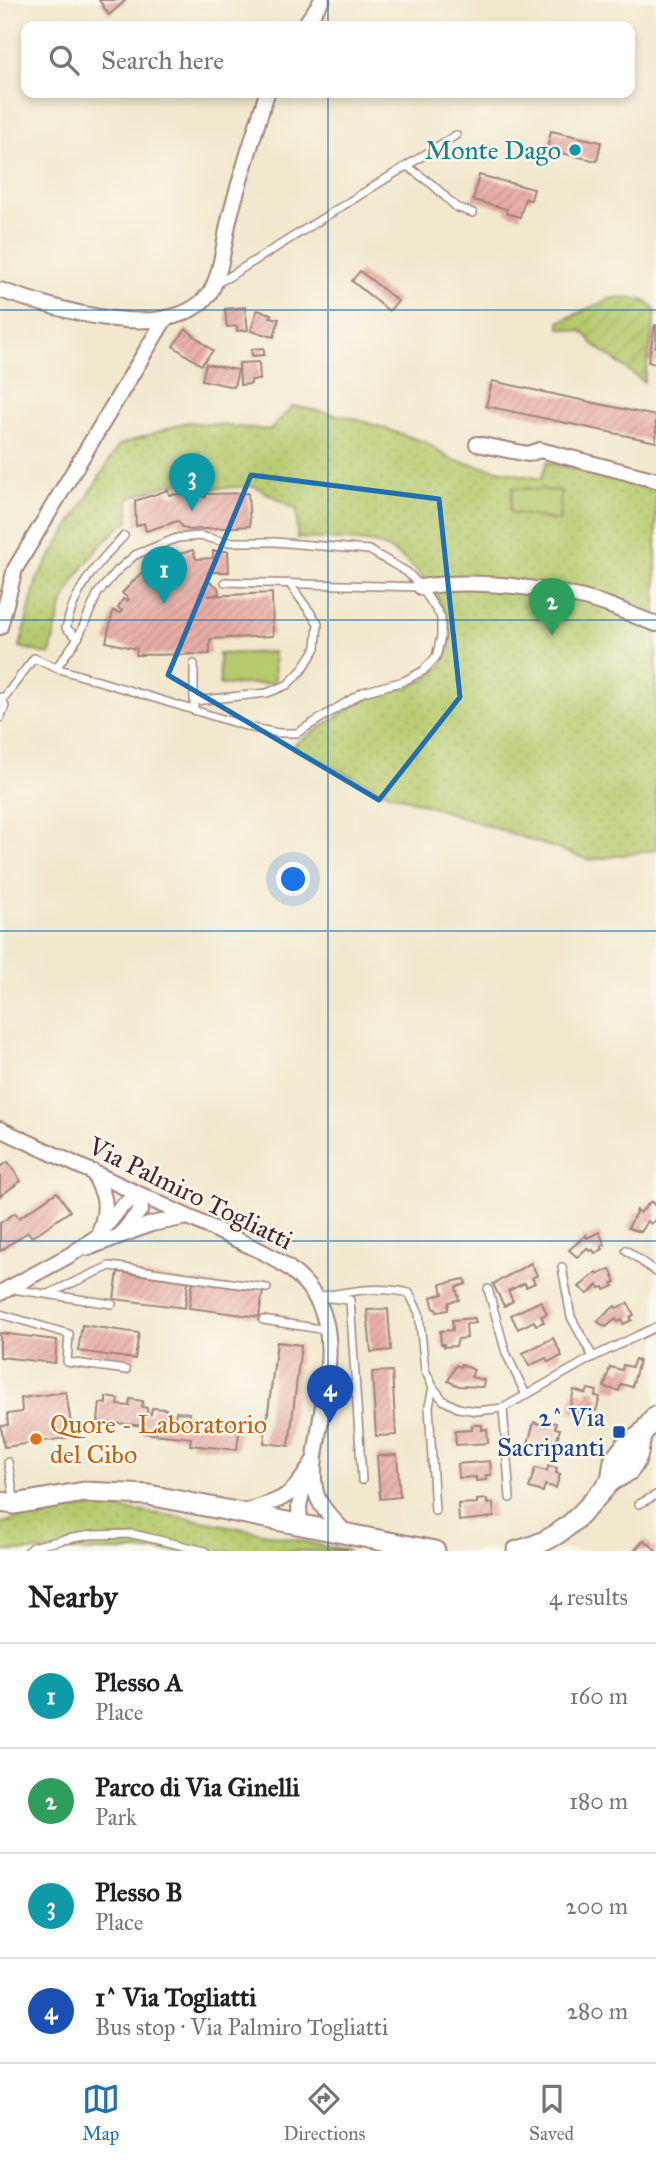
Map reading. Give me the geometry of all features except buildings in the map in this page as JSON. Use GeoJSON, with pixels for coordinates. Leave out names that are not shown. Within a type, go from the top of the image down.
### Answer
{"type":"FeatureCollection","features":[{"type":"Feature","properties":{"kind":"street"},"geometry":{"type":"LineString","coordinates":[[307,21],[322,0]]}},
{"type":"Feature","properties":{"kind":"street"},"geometry":{"type":"LineString","coordinates":[[0,290],[98,318],[165,319],[195,305],[207,295],[215,283],[229,218],[265,98]]}},
{"type":"Feature","properties":{"kind":"street"},"geometry":{"type":"LineString","coordinates":[[0,627],[15,569],[165,319]]}},
{"type":"Feature","properties":{"kind":"street"},"geometry":{"type":"LineString","coordinates":[[477,444],[528,454],[540,450],[656,480]]}},
{"type":"Feature","properties":{"kind":"street"},"geometry":{"type":"LineString","coordinates":[[421,587],[437,584],[488,584],[568,595],[606,604],[656,624]]}},
{"type":"Feature","properties":{"kind":"street","name":"Via Palmiro Togliatti"},"geometry":{"type":"LineString","coordinates":[[0,1129],[285,1264],[316,1297],[323,1311],[330,1347],[315,1459],[300,1523]]}},
{"type":"Feature","properties":{"kind":"street"},"geometry":{"type":"LineString","coordinates":[[93,1172],[104,1194],[106,1213],[97,1236]]}},
{"type":"Feature","properties":{"kind":"street"},"geometry":{"type":"LineString","coordinates":[[4,1291],[70,1255],[97,1236],[121,1207],[138,1194],[141,1209],[133,1223],[119,1237]]}},
{"type":"Feature","properties":{"kind":"street"},"geometry":{"type":"LineString","coordinates":[[70,1255],[151,1224],[188,1217]]}},
{"type":"Feature","properties":{"kind":"street"},"geometry":{"type":"LineString","coordinates":[[517,1551],[550,1539],[568,1527],[596,1501],[611,1481],[614,1461],[625,1446],[641,1436],[656,1416]]}},
{"type":"Feature","properties":{"kind":"street"},"geometry":{"type":"LineString","coordinates":[[243,1512],[275,1502],[291,1494],[310,1479]]}},
{"type":"Feature","properties":{"kind":"street","name":"Via Palmiro Togliatti"},"geometry":{"type":"LineString","coordinates":[[310,1479],[317,1497],[346,1534]]}},
{"type":"Feature","properties":{"kind":"street"},"geometry":{"type":"LineString","coordinates":[[5,1507],[73,1493],[149,1495],[435,1551]]}},
{"type":"Feature","properties":{"kind":"lane"},"geometry":{"type":"LineString","coordinates":[[215,283],[456,135]]}},
{"type":"Feature","properties":{"kind":"lane"},"geometry":{"type":"LineString","coordinates":[[407,166],[433,185],[456,207],[473,213]]}},
{"type":"Feature","properties":{"kind":"lane"},"geometry":{"type":"LineString","coordinates":[[78,638],[66,628],[70,608],[95,565],[124,536]]}},
{"type":"Feature","properties":{"kind":"lane"},"geometry":{"type":"LineString","coordinates":[[0,718],[5,706],[1,698],[34,658],[56,668],[194,705],[252,728],[297,733],[363,692],[404,681],[423,671],[436,657],[441,617],[421,587],[407,572],[369,550],[275,542],[226,542],[200,536],[177,538],[135,555],[117,571],[98,593],[78,638],[56,668]]}},
{"type":"Feature","properties":{"kind":"lane"},"geometry":{"type":"LineString","coordinates":[[225,582],[421,587]]}},
{"type":"Feature","properties":{"kind":"lane"},"geometry":{"type":"LineString","coordinates":[[194,705],[267,693],[287,685],[302,670],[316,648],[318,623],[289,583]]}},
{"type":"Feature","properties":{"kind":"lane"},"geometry":{"type":"LineString","coordinates":[[194,664],[194,705]]}},
{"type":"Feature","properties":{"kind":"lane"},"geometry":{"type":"LineString","coordinates":[[626,1250],[656,1272]]}},
{"type":"Feature","properties":{"kind":"lane"},"geometry":{"type":"LineString","coordinates":[[50,1293],[110,1266],[267,1288]]}},
{"type":"Feature","properties":{"kind":"lane"},"geometry":{"type":"LineString","coordinates":[[562,1266],[571,1317],[593,1357]]}},
{"type":"Feature","properties":{"kind":"lane"},"geometry":{"type":"LineString","coordinates":[[316,1297],[368,1288],[389,1288],[409,1293],[419,1313],[425,1370],[432,1387],[443,1400],[458,1408],[477,1411],[503,1408],[593,1357],[656,1327]]}},
{"type":"Feature","properties":{"kind":"lane"},"geometry":{"type":"LineString","coordinates":[[488,1289],[506,1353],[526,1395]]}},
{"type":"Feature","properties":{"kind":"lane"},"geometry":{"type":"LineString","coordinates":[[4,1291],[50,1293],[112,1304]]}},
{"type":"Feature","properties":{"kind":"lane"},"geometry":{"type":"LineString","coordinates":[[316,1297],[350,1300],[362,1480]]}},
{"type":"Feature","properties":{"kind":"lane"},"geometry":{"type":"LineString","coordinates":[[0,1314],[69,1334],[66,1362],[126,1370]]}},
{"type":"Feature","properties":{"kind":"lane"},"geometry":{"type":"LineString","coordinates":[[263,1320],[328,1330]]}},
{"type":"Feature","properties":{"kind":"lane"},"geometry":{"type":"LineString","coordinates":[[432,1387],[429,1406],[435,1511]]}},
{"type":"Feature","properties":{"kind":"lane"},"geometry":{"type":"LineString","coordinates":[[503,1408],[510,1498]]}},
{"type":"Feature","properties":{"kind":"lane"},"geometry":{"type":"LineString","coordinates":[[5,1507],[8,1462]]}},
{"type":"Feature","properties":{"kind":"lane"},"geometry":{"type":"LineString","coordinates":[[639,1504],[656,1495]]}},
{"type":"Feature","properties":{"kind":"lane"},"geometry":{"type":"LineString","coordinates":[[28,1551],[32,1547],[91,1535],[133,1534],[205,1551]]}},
{"type":"Feature","properties":{"kind":"highlighted area"},"geometry":{"type":"Polygon","coordinates":[[[251,475],[439,499],[460,697],[379,800],[168,675],[251,475]]]}},
{"type":"Feature","properties":{"kind":"green space"},"geometry":{"type":"Polygon","coordinates":[[[611,298],[642,300],[656,311],[644,382],[593,344],[584,332],[560,328],[559,322],[611,298]]]}},
{"type":"Feature","properties":{"kind":"green space"},"geometry":{"type":"Polygon","coordinates":[[[293,406],[353,418],[425,442],[452,460],[541,479],[547,462],[656,490],[656,850],[590,860],[381,790],[290,747],[367,699],[429,677],[447,654],[450,636],[446,616],[437,597],[410,564],[393,552],[369,542],[297,538],[297,510],[254,486],[205,489],[204,483],[170,484],[129,498],[129,520],[91,556],[69,589],[50,655],[20,647],[37,579],[119,445],[187,422],[270,430],[293,406]]]}},
{"type":"Feature","properties":{"kind":"green space"},"geometry":{"type":"Polygon","coordinates":[[[513,488],[561,491],[559,521],[510,512],[513,488]]]}},
{"type":"Feature","properties":{"kind":"green space"},"geometry":{"type":"Polygon","coordinates":[[[274,652],[275,683],[220,685],[219,654],[274,652]]]}},
{"type":"Feature","properties":{"kind":"green space"},"geometry":{"type":"Polygon","coordinates":[[[95,1507],[191,1519],[349,1551],[0,1551],[0,1524],[32,1514],[95,1507]]]}},
{"type":"Feature","properties":{"kind":"place","name":"Monte Dago"},"geometry":{"type":"Point","coordinates":[575,150]}},
{"type":"Feature","properties":{"kind":"place","name":"Plesso B"},"geometry":{"type":"Point","coordinates":[192,511]}},
{"type":"Feature","properties":{"kind":"place","name":"Plesso A"},"geometry":{"type":"Point","coordinates":[164,604]}},
{"type":"Feature","properties":{"kind":"place","name":"Parco di Via Ginelli"},"geometry":{"type":"Point","coordinates":[552,636]}},
{"type":"Feature","properties":{"kind":"place","name":"1^ Via Togliatti"},"geometry":{"type":"Point","coordinates":[330,1423]}},
{"type":"Feature","properties":{"kind":"place","name":"2^ Via Sacripanti"},"geometry":{"type":"Point","coordinates":[619,1432]}},
{"type":"Feature","properties":{"kind":"place","name":"Quore - Laboratorio del Cibo"},"geometry":{"type":"Point","coordinates":[36,1439]}}]}
